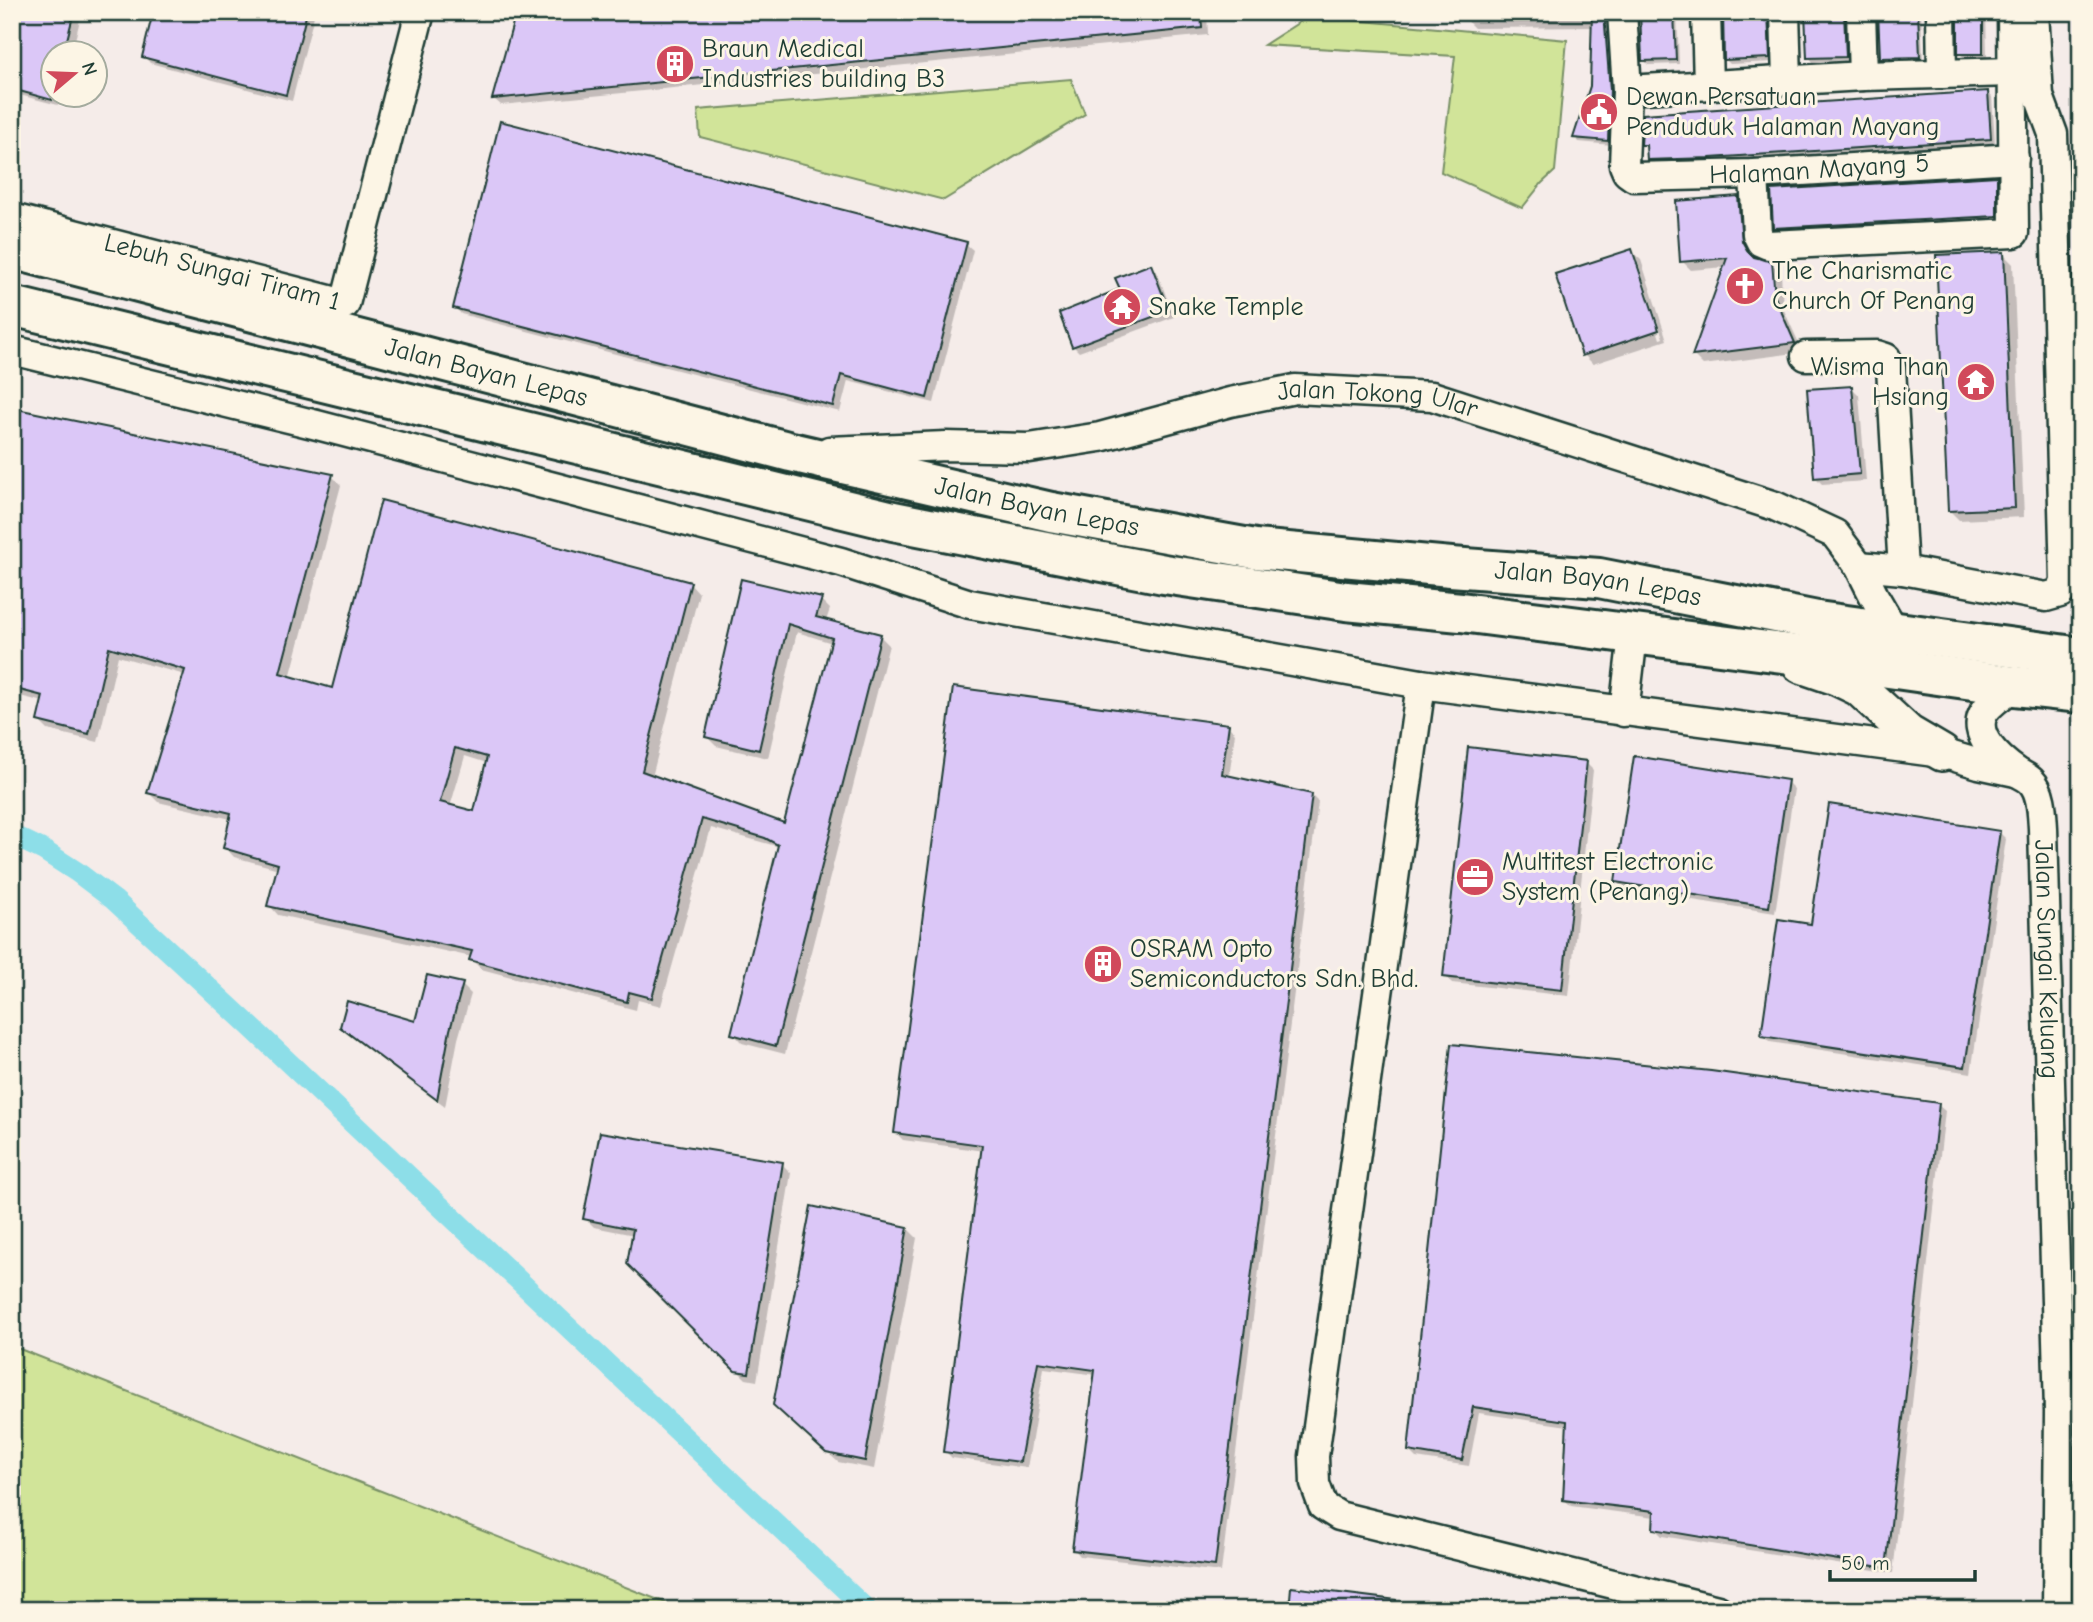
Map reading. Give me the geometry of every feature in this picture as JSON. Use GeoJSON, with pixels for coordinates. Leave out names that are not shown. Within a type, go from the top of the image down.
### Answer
{"type":"FeatureCollection","features":[{"type":"Feature","properties":{"kind":"highway","name":"Jalan Bayan Lepas"},"geometry":{"type":"LineString","coordinates":[[12,249],[791,452],[1051,512],[1255,549],[1599,578],[1817,621],[1895,632],[2075,674]]}},
{"type":"Feature","properties":{"kind":"highway","name":"Jalan Bayan Lepas"},"geometry":{"type":"LineString","coordinates":[[12,306],[893,522],[1164,573],[1346,600],[1461,612],[2015,686],[2075,674]]}},
{"type":"Feature","properties":{"kind":"main road"},"geometry":{"type":"LineString","coordinates":[[1755,650],[1859,688],[1908,733],[1942,753]]}},
{"type":"Feature","properties":{"kind":"street","name":"Lebuh Sungai Tiram 1"},"geometry":{"type":"LineString","coordinates":[[12,218],[345,304],[420,12]]}},
{"type":"Feature","properties":{"kind":"street"},"geometry":{"type":"LineString","coordinates":[[1622,12],[1627,90],[1942,74],[2021,63]]}},
{"type":"Feature","properties":{"kind":"street"},"geometry":{"type":"LineString","coordinates":[[1706,12],[1708,85]]}},
{"type":"Feature","properties":{"kind":"street"},"geometry":{"type":"LineString","coordinates":[[1785,12],[1787,80]]}},
{"type":"Feature","properties":{"kind":"street"},"geometry":{"type":"LineString","coordinates":[[1861,12],[1863,76]]}},
{"type":"Feature","properties":{"kind":"street"},"geometry":{"type":"LineString","coordinates":[[1941,12],[1942,74]]}},
{"type":"Feature","properties":{"kind":"street"},"geometry":{"type":"LineString","coordinates":[[1859,566],[1903,570],[2046,597],[2060,593],[2065,582],[2053,134],[2039,96],[2021,63],[2012,12]]}},
{"type":"Feature","properties":{"kind":"street"},"geometry":{"type":"LineString","coordinates":[[1754,174],[1756,234],[1761,242],[1768,245],[2014,233],[2014,164],[2021,63],[2034,12]]}},
{"type":"Feature","properties":{"kind":"street","name":"Halaman Mayang 5"},"geometry":{"type":"LineString","coordinates":[[1627,90],[1624,164],[1627,172],[1634,177],[2014,164],[2055,171]]}},
{"type":"Feature","properties":{"kind":"street"},"geometry":{"type":"LineString","coordinates":[[12,351],[317,425],[841,562],[970,604],[1421,684],[1942,753],[2016,772]]}},
{"type":"Feature","properties":{"kind":"street"},"geometry":{"type":"LineString","coordinates":[[1806,356],[1877,355],[1886,358],[1891,368],[1903,570]]}},
{"type":"Feature","properties":{"kind":"street","name":"Jalan Tokong Ular"},"geometry":{"type":"LineString","coordinates":[[791,452],[946,446],[1030,448],[1100,438],[1216,406],[1295,388],[1432,396],[1775,506],[1835,534],[1859,566],[1895,632]]}},
{"type":"Feature","properties":{"kind":"street"},"geometry":{"type":"LineString","coordinates":[[1624,712],[1633,635]]}},
{"type":"Feature","properties":{"kind":"street"},"geometry":{"type":"LineString","coordinates":[[1421,684],[1314,1456],[1315,1483],[1323,1506],[1339,1516],[1718,1610]]}},
{"type":"Feature","properties":{"kind":"street","name":"Jalan Sungai Keluang"},"geometry":{"type":"LineString","coordinates":[[2015,686],[1987,708],[1980,724],[1984,740],[2016,772],[2031,781],[2041,804],[2059,1412],[2057,1610]]}},
{"type":"Feature","properties":{"kind":"green space"},"geometry":{"type":"Polygon","coordinates":[[[1309,16],[1567,40],[1555,171],[1522,208],[1441,172],[1455,56],[1264,45],[1309,16]]]}},
{"type":"Feature","properties":{"kind":"green space"},"geometry":{"type":"Polygon","coordinates":[[[1071,79],[1085,114],[944,200],[700,137],[698,110],[1071,79]]]}},
{"type":"Feature","properties":{"kind":"green space"},"geometry":{"type":"Polygon","coordinates":[[[12,1346],[684,1610],[12,1610],[12,1346]]]}},
{"type":"Feature","properties":{"kind":"building"},"geometry":{"type":"Polygon","coordinates":[[[12,12],[74,12],[68,38],[38,38],[38,96],[12,89],[12,12]]]}},
{"type":"Feature","properties":{"kind":"building"},"geometry":{"type":"Polygon","coordinates":[[[153,12],[307,12],[286,95],[142,57],[153,12]]]}},
{"type":"Feature","properties":{"kind":"building","name":"Braun Medical Industries building B3"},"geometry":{"type":"Polygon","coordinates":[[[516,12],[1201,12],[1202,28],[492,99],[516,12]]]}},
{"type":"Feature","properties":{"kind":"building","name":"Dewan Persatuan Penduduk Halaman Mayang"},"geometry":{"type":"Polygon","coordinates":[[[1592,12],[1604,12],[1610,90],[1608,141],[1573,138],[1590,86],[1592,12]]]}},
{"type":"Feature","properties":{"kind":"building"},"geometry":{"type":"Polygon","coordinates":[[[1640,12],[1674,12],[1676,60],[1642,61],[1640,12]]]}},
{"type":"Feature","properties":{"kind":"building"},"geometry":{"type":"Polygon","coordinates":[[[1723,12],[1768,12],[1770,58],[1724,60],[1723,12]]]}},
{"type":"Feature","properties":{"kind":"building"},"geometry":{"type":"Polygon","coordinates":[[[1805,12],[1844,12],[1846,57],[1807,58],[1805,12]]]}},
{"type":"Feature","properties":{"kind":"building"},"geometry":{"type":"Polygon","coordinates":[[[1878,12],[1918,12],[1920,57],[1880,58],[1878,12]]]}},
{"type":"Feature","properties":{"kind":"building"},"geometry":{"type":"Polygon","coordinates":[[[1958,12],[1983,12],[1983,54],[1958,54],[1958,12]]]}},
{"type":"Feature","properties":{"kind":"building"},"geometry":{"type":"Polygon","coordinates":[[[1988,91],[1991,139],[1647,160],[1646,145],[1641,145],[1643,114],[1988,91]]]}},
{"type":"Feature","properties":{"kind":"building"},"geometry":{"type":"Polygon","coordinates":[[[500,121],[967,242],[927,398],[841,375],[833,406],[453,308],[500,121]]]}},
{"type":"Feature","properties":{"kind":"building"},"geometry":{"type":"Polygon","coordinates":[[[1997,176],[1997,216],[1773,228],[1771,190],[1997,176]]]}},
{"type":"Feature","properties":{"kind":"building","name":"The Charismatic Church Of Penang"},"geometry":{"type":"Polygon","coordinates":[[[1738,196],[1742,241],[1754,257],[1772,261],[1775,297],[1795,343],[1692,356],[1727,258],[1680,262],[1676,201],[1738,196]]]}},
{"type":"Feature","properties":{"kind":"building"},"geometry":{"type":"Polygon","coordinates":[[[1632,249],[1659,330],[1582,356],[1555,274],[1632,249]]]}},
{"type":"Feature","properties":{"kind":"building","name":"Wisma Than Hsiang"},"geometry":{"type":"Polygon","coordinates":[[[2004,252],[2015,508],[1948,511],[1936,255],[2004,252]]]}},
{"type":"Feature","properties":{"kind":"building","name":"Snake Temple"},"geometry":{"type":"Polygon","coordinates":[[[1151,264],[1169,311],[1072,347],[1059,313],[1120,289],[1115,278],[1151,264]]]}},
{"type":"Feature","properties":{"kind":"building"},"geometry":{"type":"Polygon","coordinates":[[[1852,386],[1860,474],[1814,478],[1807,389],[1852,386]]]}},
{"type":"Feature","properties":{"kind":"building"},"geometry":{"type":"Polygon","coordinates":[[[12,408],[333,474],[280,673],[332,688],[381,500],[691,582],[642,771],[784,823],[832,638],[788,624],[759,750],[705,737],[741,579],[822,598],[816,617],[881,634],[776,1046],[731,1034],[778,845],[765,838],[702,819],[652,998],[629,992],[627,1002],[469,960],[472,951],[267,906],[278,864],[223,848],[231,813],[147,793],[185,670],[109,647],[89,734],[37,721],[43,696],[12,688],[12,408]],[[455,748],[440,802],[474,811],[487,757],[455,748]]]}},
{"type":"Feature","properties":{"kind":"building","name":"OSRAM Opto Semiconductors Sdn. Bhd."},"geometry":{"type":"Polygon","coordinates":[[[953,687],[1229,724],[1222,774],[1312,794],[1215,1566],[1072,1550],[1095,1370],[1038,1362],[1020,1462],[943,1452],[982,1145],[894,1133],[953,687]]]}},
{"type":"Feature","properties":{"kind":"building"},"geometry":{"type":"Polygon","coordinates":[[[1468,747],[1587,761],[1562,990],[1443,977],[1468,747]]]}},
{"type":"Feature","properties":{"kind":"building"},"geometry":{"type":"Polygon","coordinates":[[[1634,756],[1788,780],[1769,907],[1615,882],[1634,756]]]}},
{"type":"Feature","properties":{"kind":"building"},"geometry":{"type":"Polygon","coordinates":[[[1829,804],[2000,831],[1965,1067],[1761,1036],[1778,919],[1811,924],[1829,804]]]}},
{"type":"Feature","properties":{"kind":"building"},"geometry":{"type":"Polygon","coordinates":[[[427,975],[463,983],[450,1030],[437,1100],[340,1027],[347,1001],[415,1021],[427,975]]]}},
{"type":"Feature","properties":{"kind":"building"},"geometry":{"type":"Polygon","coordinates":[[[1451,1044],[1711,1071],[1939,1103],[1886,1568],[1653,1529],[1654,1511],[1563,1500],[1567,1421],[1473,1407],[1462,1460],[1408,1451],[1451,1044]]]}},
{"type":"Feature","properties":{"kind":"building"},"geometry":{"type":"Polygon","coordinates":[[[600,1132],[783,1162],[749,1373],[735,1371],[627,1264],[633,1229],[583,1219],[600,1132]]]}},
{"type":"Feature","properties":{"kind":"building"},"geometry":{"type":"Polygon","coordinates":[[[811,1206],[908,1227],[865,1461],[826,1453],[773,1405],[811,1206]]]}},
{"type":"Feature","properties":{"kind":"building"},"geometry":{"type":"Polygon","coordinates":[[[1291,1587],[1396,1600],[1396,1610],[1289,1610],[1291,1587]]]}},
{"type":"Feature","properties":{"kind":"waterway"},"geometry":{"type":"LineString","coordinates":[[12,835],[43,850],[114,900],[867,1610]]}},
{"type":"Feature","properties":{"kind":"place","name":"Braun Medical Industries building B3"},"geometry":{"type":"Point","coordinates":[675,64]}},
{"type":"Feature","properties":{"kind":"place","name":"Dewan Persatuan Penduduk Halaman Mayang"},"geometry":{"type":"Point","coordinates":[1599,112]}},
{"type":"Feature","properties":{"kind":"place","name":"The Charismatic Church Of Penang"},"geometry":{"type":"Point","coordinates":[1745,286]}},
{"type":"Feature","properties":{"kind":"place","name":"Snake Temple"},"geometry":{"type":"Point","coordinates":[1122,307]}},
{"type":"Feature","properties":{"kind":"place","name":"Wisma Than Hsiang"},"geometry":{"type":"Point","coordinates":[1976,382]}},
{"type":"Feature","properties":{"kind":"place","name":"Multitest Electronic System (Penang)"},"geometry":{"type":"Point","coordinates":[1475,877]}},
{"type":"Feature","properties":{"kind":"place","name":"OSRAM Opto Semiconductors Sdn. Bhd."},"geometry":{"type":"Point","coordinates":[1103,964]}}]}
